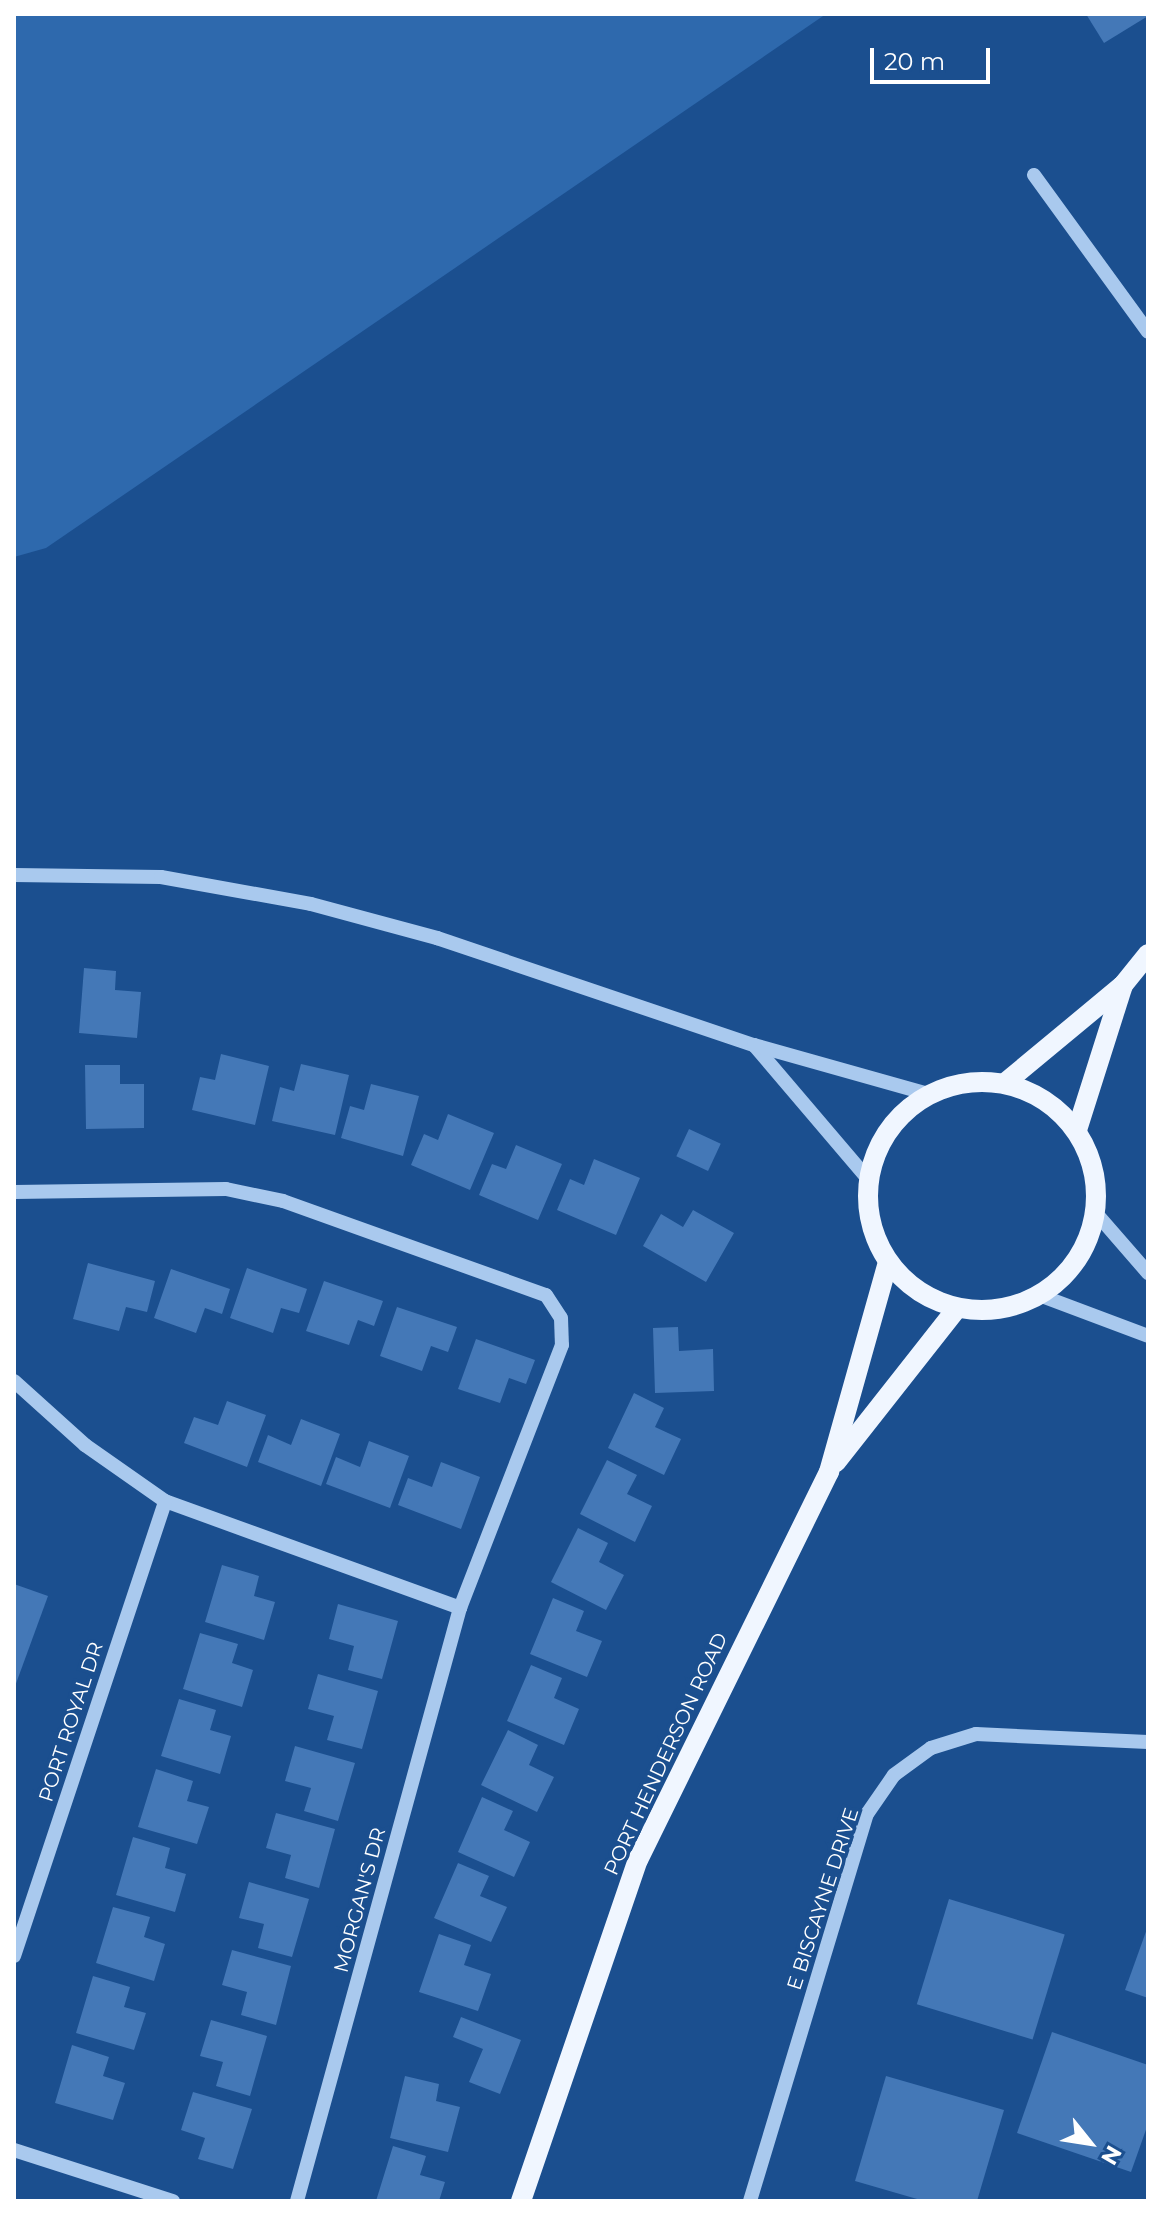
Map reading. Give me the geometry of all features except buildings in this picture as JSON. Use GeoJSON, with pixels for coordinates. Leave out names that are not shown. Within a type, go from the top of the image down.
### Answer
{"type":"FeatureCollection","features":[{"type":"Feature","properties":{"kind":"main road"},"geometry":{"type":"LineString","coordinates":[[1005,1083],[1123,985],[1148,954]]}},
{"type":"Feature","properties":{"kind":"main road"},"geometry":{"type":"LineString","coordinates":[[1077,1130],[1123,985]]}},
{"type":"Feature","properties":{"kind":"main road"},"geometry":{"type":"LineString","coordinates":[[965,1082],[1005,1083],[1047,1101],[1077,1130],[1094,1169],[1095,1212],[1077,1260],[1039,1295],[999,1309],[957,1308],[918,1292],[888,1262],[870,1222],[868,1179],[888,1130],[928,1094],[965,1082]]}},
{"type":"Feature","properties":{"kind":"main road","name":"PORT HENDERSON ROAD"},"geometry":{"type":"LineString","coordinates":[[521,2201],[638,1860],[829,1472],[888,1262]]}},
{"type":"Feature","properties":{"kind":"main road","name":"PORT HENDERSON ROAD"},"geometry":{"type":"LineString","coordinates":[[829,1472],[957,1308]]}},
{"type":"Feature","properties":{"kind":"street"},"geometry":{"type":"LineString","coordinates":[[1034,175],[1148,332]]}},
{"type":"Feature","properties":{"kind":"street"},"geometry":{"type":"LineString","coordinates":[[14,875],[161,877],[311,904],[437,938],[754,1045],[928,1094]]}},
{"type":"Feature","properties":{"kind":"street"},"geometry":{"type":"LineString","coordinates":[[754,1045],[868,1179]]}},
{"type":"Feature","properties":{"kind":"street","name":"MORGAN'S DR"},"geometry":{"type":"LineString","coordinates":[[14,1192],[226,1189],[283,1201],[546,1295],[561,1318],[562,1345],[460,1608],[297,2201]]}},
{"type":"Feature","properties":{"kind":"street"},"geometry":{"type":"LineString","coordinates":[[1095,1212],[1148,1273]]}},
{"type":"Feature","properties":{"kind":"street"},"geometry":{"type":"LineString","coordinates":[[1039,1295],[1148,1336]]}},
{"type":"Feature","properties":{"kind":"street"},"geometry":{"type":"LineString","coordinates":[[14,1381],[85,1445],[165,1501],[460,1608]]}},
{"type":"Feature","properties":{"kind":"street","name":"PORT ROYAL DR"},"geometry":{"type":"LineString","coordinates":[[14,1956],[165,1501]]}},
{"type":"Feature","properties":{"kind":"street","name":"E BISCAYNE DRIVE"},"geometry":{"type":"LineString","coordinates":[[750,2201],[867,1814],[894,1775],[931,1748],[976,1734],[1148,1742]]}},
{"type":"Feature","properties":{"kind":"street"},"geometry":{"type":"LineString","coordinates":[[14,2150],[173,2201]]}},
{"type":"Feature","properties":{"kind":"shaded area"},"geometry":{"type":"Polygon","coordinates":[[[14,14],[826,14],[46,548],[14,557],[14,14]]]}}]}
